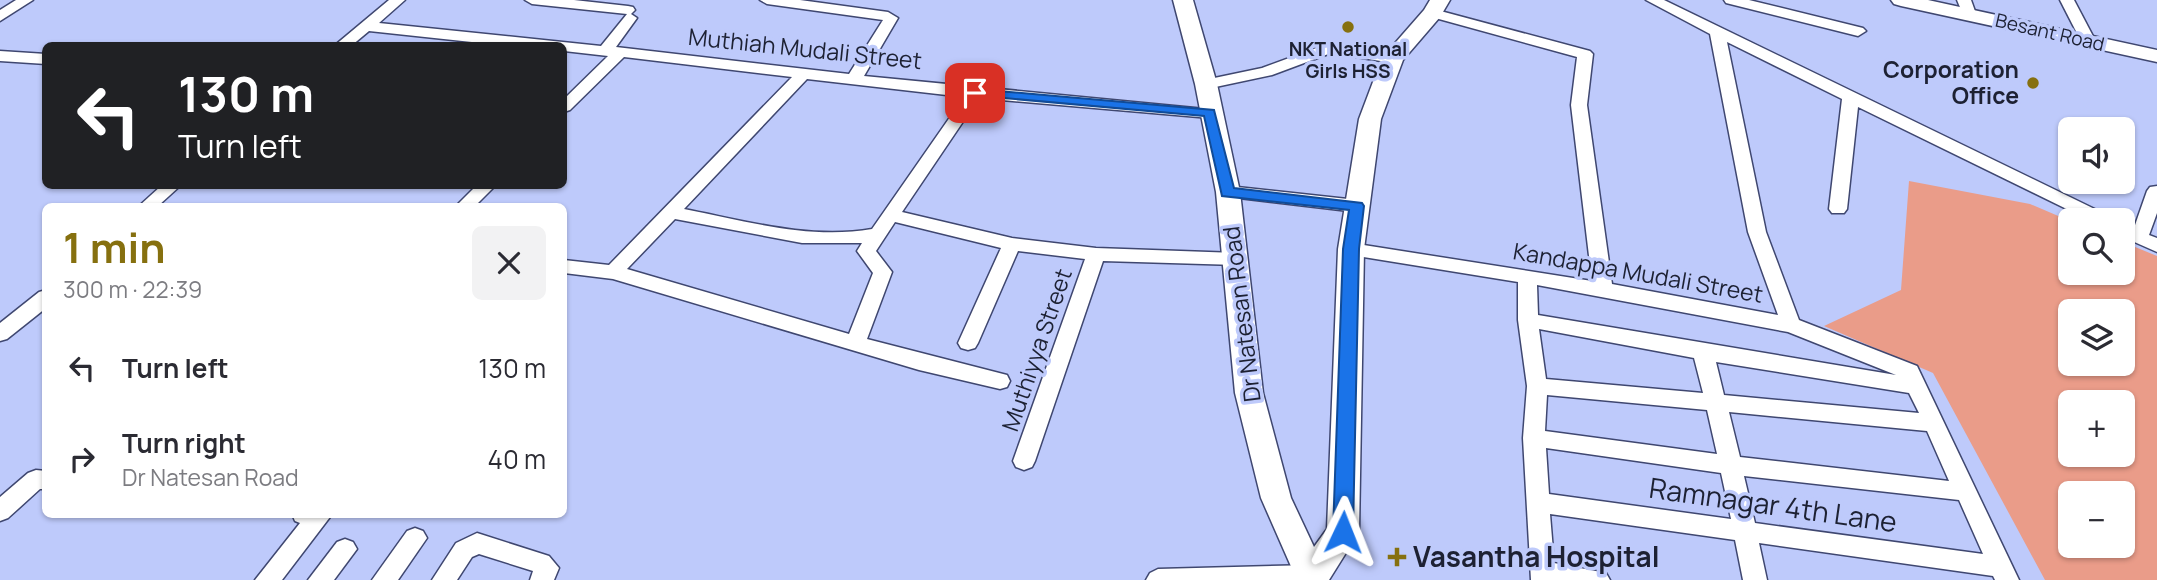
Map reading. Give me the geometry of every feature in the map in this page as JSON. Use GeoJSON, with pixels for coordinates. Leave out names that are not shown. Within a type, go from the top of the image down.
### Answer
{"type":"FeatureCollection","features":[{"type":"Feature","properties":{"kind":"main road","name":"Dr Natesan Road"},"geometry":{"type":"LineString","coordinates":[[1180,0],[1206,84],[1228,192],[1249,393],[1276,498],[1313,578]]}},
{"type":"Feature","properties":{"kind":"main road","name":"Besant Road"},"geometry":{"type":"LineString","coordinates":[[1901,0],[1967,7],[2157,56]]}},
{"type":"Feature","properties":{"kind":"main road"},"geometry":{"type":"LineString","coordinates":[[1313,578],[1343,532],[1351,249],[1370,119],[1393,58],[1437,7]]}},
{"type":"Feature","properties":{"kind":"street"},"geometry":{"type":"LineString","coordinates":[[0,17],[26,0]]}},
{"type":"Feature","properties":{"kind":"street"},"geometry":{"type":"LineString","coordinates":[[346,42],[398,0]]}},
{"type":"Feature","properties":{"kind":"street"},"geometry":{"type":"LineString","coordinates":[[533,0],[629,14],[612,52],[567,104]]}},
{"type":"Feature","properties":{"kind":"street"},"geometry":{"type":"LineString","coordinates":[[767,0],[881,14],[891,18],[854,79]]}},
{"type":"Feature","properties":{"kind":"street"},"geometry":{"type":"LineString","coordinates":[[1653,0],[2079,208]]}},
{"type":"Feature","properties":{"kind":"street"},"geometry":{"type":"LineString","coordinates":[[1731,0],[1857,31]]}},
{"type":"Feature","properties":{"kind":"street"},"geometry":{"type":"LineString","coordinates":[[2067,0],[2087,40]]}},
{"type":"Feature","properties":{"kind":"street"},"geometry":{"type":"LineString","coordinates":[[1437,7],[1585,54],[1580,104],[1603,289]]}},
{"type":"Feature","properties":{"kind":"street"},"geometry":{"type":"LineString","coordinates":[[368,26],[519,42]]}},
{"type":"Feature","properties":{"kind":"street"},"geometry":{"type":"LineString","coordinates":[[1717,32],[1757,232],[1791,325]]}},
{"type":"Feature","properties":{"kind":"street","name":"Muthiah Mudali Street"},"geometry":{"type":"LineString","coordinates":[[567,46],[975,93],[1210,113]]}},
{"type":"Feature","properties":{"kind":"street"},"geometry":{"type":"LineString","coordinates":[[1206,84],[1266,72],[1330,48],[1393,58]]}},
{"type":"Feature","properties":{"kind":"street"},"geometry":{"type":"LineString","coordinates":[[0,56],[42,59]]}},
{"type":"Feature","properties":{"kind":"street"},"geometry":{"type":"LineString","coordinates":[[613,272],[804,73]]}},
{"type":"Feature","properties":{"kind":"street"},"geometry":{"type":"LineString","coordinates":[[856,343],[883,272],[866,251],[975,93]]}},
{"type":"Feature","properties":{"kind":"street"},"geometry":{"type":"LineString","coordinates":[[1838,209],[1851,95]]}},
{"type":"Feature","properties":{"kind":"street"},"geometry":{"type":"LineString","coordinates":[[151,203],[168,189]]}},
{"type":"Feature","properties":{"kind":"street"},"geometry":{"type":"LineString","coordinates":[[468,203],[483,189]]}},
{"type":"Feature","properties":{"kind":"street"},"geometry":{"type":"LineString","coordinates":[[2135,227],[2156,191]]}},
{"type":"Feature","properties":{"kind":"street"},"geometry":{"type":"LineString","coordinates":[[1228,192],[1357,206]]}},
{"type":"Feature","properties":{"kind":"street"},"geometry":{"type":"LineString","coordinates":[[671,212],[792,235],[847,240],[878,234]]}},
{"type":"Feature","properties":{"kind":"street"},"geometry":{"type":"LineString","coordinates":[[891,215],[1012,244],[1096,254],[1237,259]]}},
{"type":"Feature","properties":{"kind":"street"},"geometry":{"type":"LineString","coordinates":[[2135,236],[2157,246]]}},
{"type":"Feature","properties":{"kind":"street"},"geometry":{"type":"LineString","coordinates":[[968,343],[1012,244]]}},
{"type":"Feature","properties":{"kind":"street","name":"Kandappa Mudali Street"},"geometry":{"type":"LineString","coordinates":[[1351,249],[1603,289],[1791,325],[1914,379]]}},
{"type":"Feature","properties":{"kind":"street","name":"Muthiyya Street"},"geometry":{"type":"LineString","coordinates":[[1024,461],[1096,254]]}},
{"type":"Feature","properties":{"kind":"street"},"geometry":{"type":"LineString","coordinates":[[567,267],[613,272],[919,362],[1000,381]]}},
{"type":"Feature","properties":{"kind":"street"},"geometry":{"type":"LineString","coordinates":[[1527,279],[1528,320],[1537,386],[1534,438],[1536,502],[1543,576],[1598,580]]}},
{"type":"Feature","properties":{"kind":"street"},"geometry":{"type":"LineString","coordinates":[[3,328],[42,300]]}},
{"type":"Feature","properties":{"kind":"street"},"geometry":{"type":"LineString","coordinates":[[1528,320],[1703,352],[1914,379],[1932,423],[2005,573]]}},
{"type":"Feature","properties":{"kind":"street"},"geometry":{"type":"LineString","coordinates":[[1703,352],[1731,465],[1755,580]]}},
{"type":"Feature","properties":{"kind":"street"},"geometry":{"type":"LineString","coordinates":[[1537,386],[1932,423]]}},
{"type":"Feature","properties":{"kind":"street"},"geometry":{"type":"LineString","coordinates":[[1534,438],[1731,465],[1967,492]]}},
{"type":"Feature","properties":{"kind":"street"},"geometry":{"type":"LineString","coordinates":[[0,511],[36,479],[42,480]]}},
{"type":"Feature","properties":{"kind":"street","name":"Ramnagar 4th Lane"},"geometry":{"type":"LineString","coordinates":[[1536,502],[1746,531],[2005,573]]}},
{"type":"Feature","properties":{"kind":"street"},"geometry":{"type":"LineString","coordinates":[[267,580],[318,518]]}},
{"type":"Feature","properties":{"kind":"street"},"geometry":{"type":"LineString","coordinates":[[384,580],[415,538]]}},
{"type":"Feature","properties":{"kind":"street"},"geometry":{"type":"LineString","coordinates":[[444,580],[464,550],[477,543],[541,563],[547,568],[542,580]]}},
{"type":"Feature","properties":{"kind":"street"},"geometry":{"type":"LineString","coordinates":[[320,580],[345,549]]}},
{"type":"Feature","properties":{"kind":"street"},"geometry":{"type":"LineString","coordinates":[[1158,580],[1313,578]]}},
{"type":"Feature","properties":{"kind":"shaded area"},"geometry":{"type":"Polygon","coordinates":[[[1909,181],[2030,204],[2058,216],[2058,285],[2135,285],[2135,247],[2157,256],[2157,580],[2045,580],[1933,373],[1824,326],[1901,290],[1909,181]]]}},
{"type":"Feature","properties":{"kind":"place","name":"NKT National Girls HSS"},"geometry":{"type":"Point","coordinates":[1348,27]}},
{"type":"Feature","properties":{"kind":"place","name":"Corporation Office"},"geometry":{"type":"Point","coordinates":[2033,83]}},
{"type":"Feature","properties":{"kind":"place","name":"Vasantha Hospital"},"geometry":{"type":"Point","coordinates":[1397,557]}},
{"type":"Feature","properties":{"kind":"route"},"geometry":{"type":"LineString","coordinates":[[975,93],[1210,113],[1228,192],[1357,206],[1351,249],[1343,532]]}}]}
